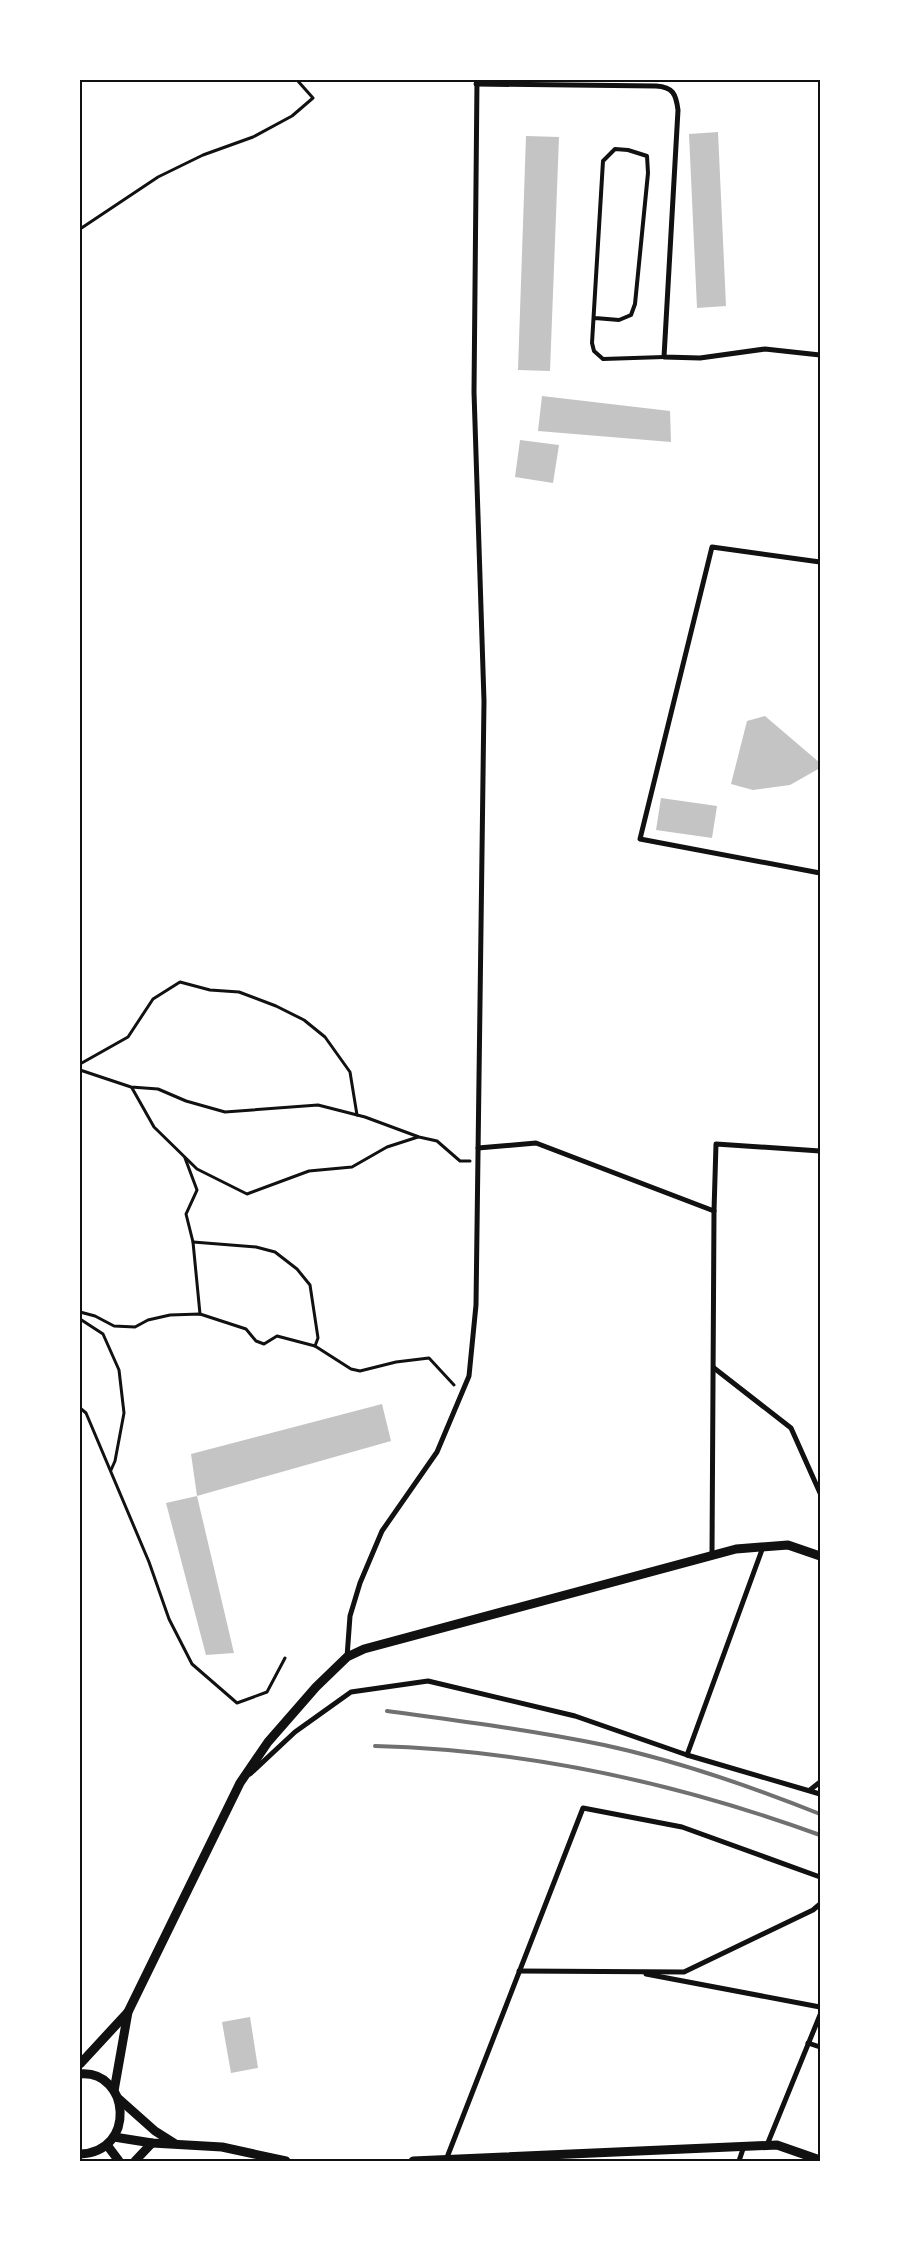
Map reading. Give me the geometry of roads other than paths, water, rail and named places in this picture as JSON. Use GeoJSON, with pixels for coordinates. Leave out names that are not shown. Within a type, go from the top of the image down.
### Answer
{"type":"FeatureCollection","features":[{"type":"Feature","properties":{"kind":"street"},"geometry":{"type":"LineString","coordinates":[[346,1657],[350,1616],[363,1574],[382,1531],[437,1452],[469,1376],[476,1305],[484,701],[474,392],[476,82],[606,83],[664,86],[670,88],[676,94],[678,110],[664,357],[700,358],[765,349],[820,355]]}},
{"type":"Feature","properties":{"kind":"street"},"geometry":{"type":"LineString","coordinates":[[820,562],[712,547],[640,838],[820,873]]}},
{"type":"Feature","properties":{"kind":"street"},"geometry":{"type":"LineString","coordinates":[[478,1148],[536,1143],[714,1211]]}},
{"type":"Feature","properties":{"kind":"street"},"geometry":{"type":"LineString","coordinates":[[712,1555],[716,1144],[820,1151]]}},
{"type":"Feature","properties":{"kind":"street"},"geometry":{"type":"LineString","coordinates":[[714,1368],[791,1428],[820,1493]]}},
{"type":"Feature","properties":{"kind":"street"},"geometry":{"type":"LineString","coordinates":[[80,2064],[128,2012],[240,1783],[268,1742],[316,1687],[346,1657],[364,1649],[736,1549],[788,1545],[820,1556]]}},
{"type":"Feature","properties":{"kind":"street"},"geometry":{"type":"LineString","coordinates":[[686,1755],[763,1546]]}},
{"type":"Feature","properties":{"kind":"street"},"geometry":{"type":"LineString","coordinates":[[240,1783],[296,1732],[351,1692],[428,1681],[575,1716],[686,1755],[820,1794]]}},
{"type":"Feature","properties":{"kind":"street"},"geometry":{"type":"LineString","coordinates":[[810,1790],[820,1782]]}},
{"type":"Feature","properties":{"kind":"street"},"geometry":{"type":"LineString","coordinates":[[446,2160],[583,1808],[682,1827],[820,1876]]}},
{"type":"Feature","properties":{"kind":"street"},"geometry":{"type":"LineString","coordinates":[[519,1971],[684,1972],[813,1910],[820,1904]]}},
{"type":"Feature","properties":{"kind":"street"},"geometry":{"type":"LineString","coordinates":[[633,1972],[820,2007]]}},
{"type":"Feature","properties":{"kind":"street"},"geometry":{"type":"LineString","coordinates":[[81,2154],[96,2152],[107,2145],[114,2137],[120,2125],[121,2112],[116,2095],[128,2012]]}},
{"type":"Feature","properties":{"kind":"street"},"geometry":{"type":"LineString","coordinates":[[767,2145],[820,2015]]}},
{"type":"Feature","properties":{"kind":"street"},"geometry":{"type":"LineString","coordinates":[[808,2043],[820,2047]]}},
{"type":"Feature","properties":{"kind":"street"},"geometry":{"type":"LineString","coordinates":[[80,2074],[102,2079],[116,2095],[155,2131],[177,2144]]}},
{"type":"Feature","properties":{"kind":"street"},"geometry":{"type":"LineString","coordinates":[[114,2137],[152,2143],[222,2148],[286,2161]]}},
{"type":"Feature","properties":{"kind":"street"},"geometry":{"type":"LineString","coordinates":[[135,2161],[152,2143]]}},
{"type":"Feature","properties":{"kind":"street"},"geometry":{"type":"LineString","coordinates":[[107,2145],[119,2161]]}},
{"type":"Feature","properties":{"kind":"street"},"geometry":{"type":"LineString","coordinates":[[413,2161],[767,2145],[777,2145],[820,2160]]}},
{"type":"Feature","properties":{"kind":"street"},"geometry":{"type":"LineString","coordinates":[[739,2161],[744,2146]]}},
{"type":"Feature","properties":{"kind":"street"},"geometry":{"type":"LineString","coordinates":[[81,2154],[92,2161]]}},
{"type":"Feature","properties":{"kind":"lane"},"geometry":{"type":"LineString","coordinates":[[595,318],[619,320],[631,315],[635,304],[648,173],[647,156],[628,150],[615,149],[603,161],[592,343],[594,351],[603,359],[664,357]]}},
{"type":"Feature","properties":{"kind":"railway"},"geometry":{"type":"LineString","coordinates":[[387,1711],[523,1730],[632,1751],[714,1775],[820,1814]]}},
{"type":"Feature","properties":{"kind":"railway"},"geometry":{"type":"LineString","coordinates":[[375,1746],[489,1754],[601,1772],[712,1800],[820,1835]]}}]}
